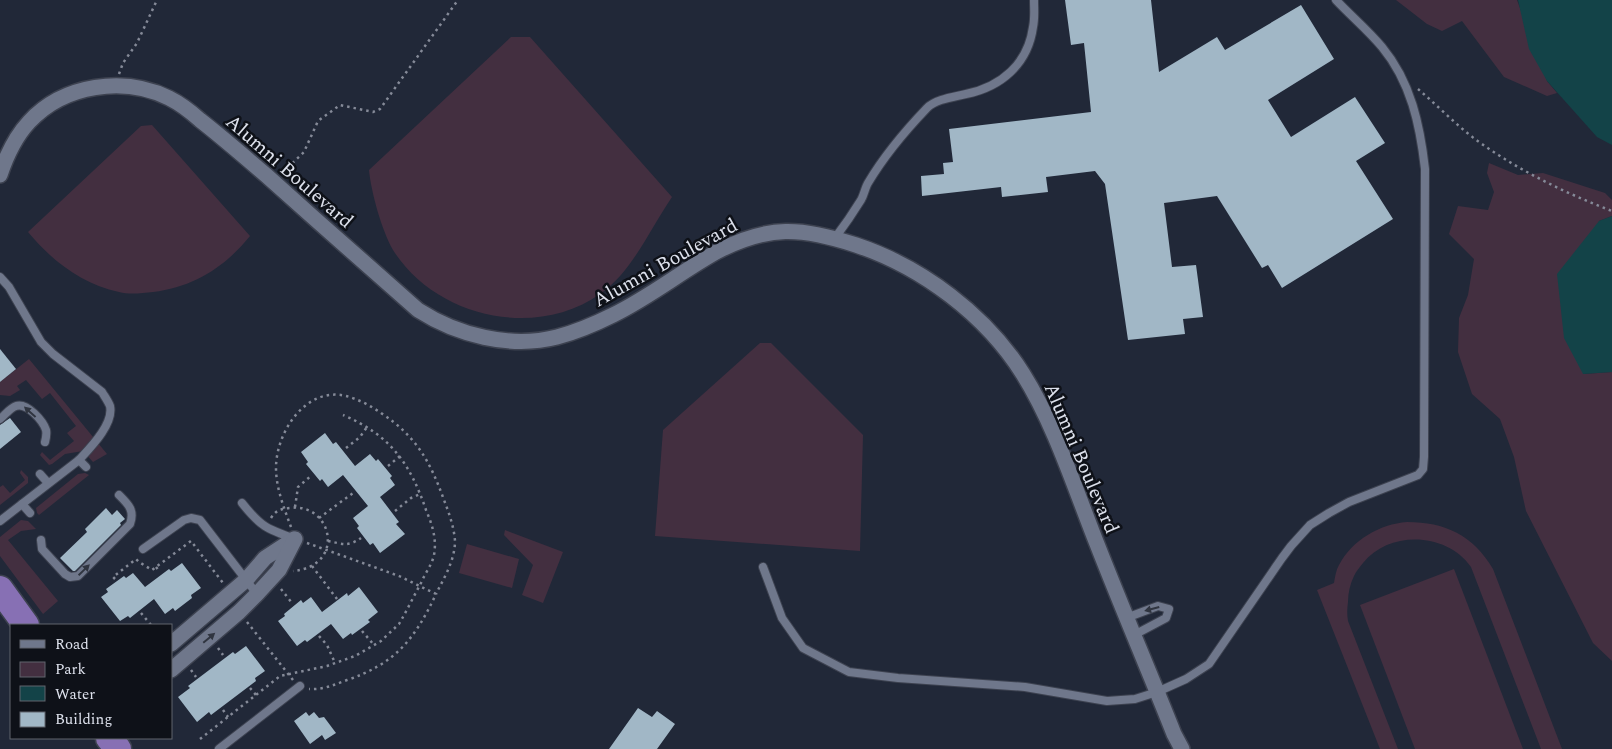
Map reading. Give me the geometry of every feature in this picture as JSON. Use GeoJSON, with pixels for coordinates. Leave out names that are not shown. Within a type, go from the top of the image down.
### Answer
{"type":"FeatureCollection","features":[{"type":"Feature","properties":{"kind":"highway"},"geometry":{"type":"LineString","coordinates":[[0,589],[25,624]]}},
{"type":"Feature","properties":{"kind":"highway"},"geometry":{"type":"LineString","coordinates":[[110,739],[118,749]]}},
{"type":"Feature","properties":{"kind":"street","name":"Alumni Boulevard"},"geometry":{"type":"LineString","coordinates":[[0,175],[11,149],[29,122],[40,112],[66,95],[82,90],[114,86],[151,90],[182,104],[418,310],[456,329],[498,340],[555,338],[579,331],[615,314],[700,261],[735,242],[762,233],[788,230],[801,231],[835,238],[884,256],[929,281],[972,313],[998,341],[1024,376],[1052,430],[1126,618],[1182,749]]}},
{"type":"Feature","properties":{"kind":"street"},"geometry":{"type":"LineString","coordinates":[[172,643],[246,580],[265,558],[295,539]]}},
{"type":"Feature","properties":{"kind":"street"},"geometry":{"type":"LineString","coordinates":[[172,669],[239,612],[257,594],[279,570],[295,539]]}},
{"type":"Feature","properties":{"kind":"lane"},"geometry":{"type":"LineString","coordinates":[[835,238],[861,200],[868,183],[884,160],[907,130],[929,106],[946,99],[986,89],[1017,67],[1034,26],[1034,0]]}},
{"type":"Feature","properties":{"kind":"lane"},"geometry":{"type":"LineString","coordinates":[[763,567],[782,618],[803,648],[849,672],[898,678],[1025,687],[1107,701],[1135,699],[1157,692],[1186,679],[1210,664],[1290,546],[1310,525],[1349,502],[1418,475],[1423,469],[1424,458],[1425,169],[1420,136],[1414,110],[1400,74],[1382,47],[1336,0]]}},
{"type":"Feature","properties":{"kind":"lane"},"geometry":{"type":"LineString","coordinates":[[0,277],[9,286],[42,342],[53,354],[102,392],[110,407],[110,416],[107,424],[79,460],[0,521]]}},
{"type":"Feature","properties":{"kind":"lane"},"geometry":{"type":"LineString","coordinates":[[0,418],[16,406],[26,407],[32,411],[45,428],[47,435],[45,442]]}},
{"type":"Feature","properties":{"kind":"lane"},"geometry":{"type":"LineString","coordinates":[[79,460],[86,467]]}},
{"type":"Feature","properties":{"kind":"lane"},"geometry":{"type":"LineString","coordinates":[[40,474],[48,483]]}},
{"type":"Feature","properties":{"kind":"lane"},"geometry":{"type":"LineString","coordinates":[[41,540],[42,549],[65,574],[70,577],[78,576],[130,524],[132,509],[118,495]]}},
{"type":"Feature","properties":{"kind":"lane"},"geometry":{"type":"LineString","coordinates":[[22,504],[30,513]]}},
{"type":"Feature","properties":{"kind":"lane"},"geometry":{"type":"LineString","coordinates":[[242,504],[257,521],[269,530],[295,539]]}},
{"type":"Feature","properties":{"kind":"lane"},"geometry":{"type":"LineString","coordinates":[[142,550],[184,520],[191,518],[200,520],[257,594]]}},
{"type":"Feature","properties":{"kind":"lane"},"geometry":{"type":"LineString","coordinates":[[1126,618],[1158,606],[1169,609],[1166,618],[1134,635]]}},
{"type":"Feature","properties":{"kind":"lane"},"geometry":{"type":"LineString","coordinates":[[219,749],[300,686]]}},
{"type":"Feature","properties":{"kind":"path"},"geometry":{"type":"LineString","coordinates":[[114,86],[123,63],[137,43],[157,0]]}},
{"type":"Feature","properties":{"kind":"path"},"geometry":{"type":"LineString","coordinates":[[272,182],[304,152],[318,121],[340,105],[373,112],[380,109],[458,0]]}},
{"type":"Feature","properties":{"kind":"path"},"geometry":{"type":"LineString","coordinates":[[1400,74],[1478,141],[1531,174],[1612,211]]}},
{"type":"Feature","properties":{"kind":"path"},"geometry":{"type":"LineString","coordinates":[[239,612],[300,686],[313,689],[327,687],[365,674],[384,663],[409,640],[419,627],[436,594],[452,558],[455,540],[438,484],[429,464],[407,433],[375,409],[346,396],[335,395],[316,399],[308,403],[286,430],[279,450],[276,470],[280,494],[295,539],[398,576],[436,594]]}},
{"type":"Feature","properties":{"kind":"path"},"geometry":{"type":"LineString","coordinates":[[200,739],[280,676],[335,664],[355,656],[374,645],[399,624],[432,562],[435,538],[421,494],[401,456],[387,441],[367,427],[343,415]]}},
{"type":"Feature","properties":{"kind":"path"},"geometry":{"type":"LineString","coordinates":[[346,448],[360,437],[367,427]]}},
{"type":"Feature","properties":{"kind":"path"},"geometry":{"type":"LineString","coordinates":[[388,466],[401,456]]}},
{"type":"Feature","properties":{"kind":"path"},"geometry":{"type":"LineString","coordinates":[[295,507],[298,487],[312,475]]}},
{"type":"Feature","properties":{"kind":"path"},"geometry":{"type":"LineString","coordinates":[[319,518],[353,493]]}},
{"type":"Feature","properties":{"kind":"path"},"geometry":{"type":"LineString","coordinates":[[395,511],[411,498],[421,494]]}},
{"type":"Feature","properties":{"kind":"path"},"geometry":{"type":"LineString","coordinates":[[328,541],[348,545],[361,538]]}},
{"type":"Feature","properties":{"kind":"path"},"geometry":{"type":"LineString","coordinates":[[115,579],[113,577],[136,559],[152,570],[191,541],[226,587]]}},
{"type":"Feature","properties":{"kind":"path"},"geometry":{"type":"LineString","coordinates":[[312,566],[337,598]]}},
{"type":"Feature","properties":{"kind":"path"},"geometry":{"type":"LineString","coordinates":[[156,567],[160,572]]}},
{"type":"Feature","properties":{"kind":"path"},"geometry":{"type":"LineString","coordinates":[[276,584],[292,603]]}},
{"type":"Feature","properties":{"kind":"path"},"geometry":{"type":"LineString","coordinates":[[141,613],[150,624]]}},
{"type":"Feature","properties":{"kind":"path"},"geometry":{"type":"LineString","coordinates":[[362,631],[374,645]]}},
{"type":"Feature","properties":{"kind":"path"},"geometry":{"type":"LineString","coordinates":[[319,636],[327,645],[335,664]]}},
{"type":"Feature","properties":{"kind":"path"},"geometry":{"type":"LineString","coordinates":[[250,688],[256,695]]}},
{"type":"Feature","properties":{"kind":"path"},"geometry":{"type":"LineString","coordinates":[[223,710],[228,717]]}},
{"type":"Feature","properties":{"kind":"green space"},"geometry":{"type":"Polygon","coordinates":[[[1396,0],[1517,0],[1547,81],[1557,93],[1547,96],[1504,77],[1462,21],[1442,31],[1427,24],[1396,0]]]}},
{"type":"Feature","properties":{"kind":"green space"},"geometry":{"type":"Polygon","coordinates":[[[511,37],[530,37],[672,197],[631,262],[611,285],[600,294],[574,308],[546,316],[517,318],[488,314],[460,305],[434,292],[411,273],[393,250],[381,222],[370,179],[369,170],[511,37]]]}},
{"type":"Feature","properties":{"kind":"green space"},"geometry":{"type":"Polygon","coordinates":[[[152,125],[250,236],[219,266],[208,274],[182,286],[153,292],[123,293],[93,283],[69,270],[37,243],[28,232],[141,126],[152,125]]]}},
{"type":"Feature","properties":{"kind":"green space"},"geometry":{"type":"Polygon","coordinates":[[[1489,163],[1518,175],[1543,173],[1605,193],[1612,200],[1612,216],[1599,221],[1583,374],[1612,372],[1612,661],[1593,643],[1526,511],[1514,457],[1500,419],[1472,394],[1458,352],[1459,318],[1468,295],[1474,259],[1449,234],[1458,206],[1488,210],[1494,192],[1487,173],[1489,163]]]}},
{"type":"Feature","properties":{"kind":"green space"},"geometry":{"type":"Polygon","coordinates":[[[760,343],[771,343],[863,435],[860,551],[655,536],[663,430],[760,343]]]}},
{"type":"Feature","properties":{"kind":"green space"},"geometry":{"type":"Polygon","coordinates":[[[29,359],[107,454],[93,462],[83,451],[65,454],[49,465],[40,455],[42,452],[50,460],[74,441],[67,433],[76,426],[50,393],[42,399],[26,380],[17,386],[20,390],[10,396],[0,395],[0,382],[29,359]]]}},
{"type":"Feature","properties":{"kind":"green space"},"geometry":{"type":"Polygon","coordinates":[[[21,470],[28,477],[28,483],[0,505],[0,487],[3,485],[10,493],[25,480],[20,473],[21,470]]]}},
{"type":"Feature","properties":{"kind":"green space"},"geometry":{"type":"Polygon","coordinates":[[[85,473],[89,475],[39,515],[37,513],[36,508],[78,474],[85,473]]]}},
{"type":"Feature","properties":{"kind":"green space"},"geometry":{"type":"Polygon","coordinates":[[[21,520],[28,521],[36,529],[21,531],[8,540],[58,601],[43,614],[0,556],[0,537],[21,520]]]}},
{"type":"Feature","properties":{"kind":"green space"},"geometry":{"type":"Polygon","coordinates":[[[1407,522],[1446,528],[1467,539],[1485,557],[1493,569],[1562,749],[1541,749],[1471,567],[1461,555],[1448,547],[1418,540],[1402,541],[1387,545],[1374,552],[1356,572],[1349,592],[1348,621],[1398,749],[1380,749],[1317,590],[1334,583],[1339,565],[1351,548],[1359,541],[1387,526],[1407,522]]]}},
{"type":"Feature","properties":{"kind":"green space"},"geometry":{"type":"Polygon","coordinates":[[[505,530],[563,552],[543,603],[522,595],[533,565],[504,535],[505,530]]]}},
{"type":"Feature","properties":{"kind":"green space"},"geometry":{"type":"Polygon","coordinates":[[[467,544],[519,559],[512,588],[459,573],[467,544]]]}},
{"type":"Feature","properties":{"kind":"green space"},"geometry":{"type":"Polygon","coordinates":[[[1454,569],[1523,749],[1415,749],[1360,605],[1454,569]]]}},
{"type":"Feature","properties":{"kind":"water"},"geometry":{"type":"Polygon","coordinates":[[[1518,0],[1612,0],[1612,145],[1597,137],[1547,81],[1529,49],[1518,0]]]}},
{"type":"Feature","properties":{"kind":"water"},"geometry":{"type":"Polygon","coordinates":[[[1612,216],[1612,372],[1583,374],[1564,338],[1557,274],[1599,221],[1612,216]]]}},
{"type":"Feature","properties":{"kind":"building"},"geometry":{"type":"Polygon","coordinates":[[[1065,0],[1151,0],[1159,72],[1217,37],[1225,50],[1301,5],[1334,59],[1268,100],[1291,137],[1355,97],[1385,143],[1356,161],[1393,219],[1282,288],[1268,265],[1262,268],[1217,196],[1164,203],[1172,267],[1196,265],[1203,317],[1183,319],[1185,334],[1128,340],[1105,184],[1095,171],[1046,177],[1048,192],[1002,197],[1001,187],[922,196],[921,176],[944,174],[943,163],[953,162],[949,129],[1091,112],[1084,43],[1071,45],[1065,0]]]}},
{"type":"Feature","properties":{"kind":"building"},"geometry":{"type":"Polygon","coordinates":[[[0,349],[16,369],[0,382],[0,349]]]}},
{"type":"Feature","properties":{"kind":"building"},"geometry":{"type":"Polygon","coordinates":[[[10,418],[21,432],[0,449],[0,425],[10,418]]]}},
{"type":"Feature","properties":{"kind":"building"},"geometry":{"type":"Polygon","coordinates":[[[325,433],[333,444],[336,442],[355,466],[370,454],[376,461],[378,459],[392,476],[390,478],[395,485],[380,497],[399,522],[396,524],[405,534],[380,553],[373,543],[370,545],[357,528],[359,526],[353,518],[368,506],[343,475],[328,487],[322,479],[320,481],[306,464],[308,462],[301,452],[325,433]]]}},
{"type":"Feature","properties":{"kind":"building"},"geometry":{"type":"Polygon","coordinates":[[[106,508],[112,515],[117,510],[125,519],[73,571],[60,558],[87,532],[85,529],[106,508]]]}},
{"type":"Feature","properties":{"kind":"building"},"geometry":{"type":"Polygon","coordinates":[[[182,563],[201,588],[191,595],[192,598],[175,611],[173,608],[165,614],[154,599],[130,618],[128,616],[120,621],[101,597],[108,592],[106,589],[124,576],[126,578],[133,573],[145,587],[169,569],[171,571],[182,563]]]}},
{"type":"Feature","properties":{"kind":"building"},"geometry":{"type":"Polygon","coordinates":[[[359,587],[378,612],[368,620],[370,622],[343,639],[331,624],[307,642],[305,640],[297,646],[278,621],[301,600],[303,603],[311,597],[322,612],[347,593],[348,596],[359,587]]]}},
{"type":"Feature","properties":{"kind":"building"},"geometry":{"type":"Polygon","coordinates":[[[246,646],[265,671],[255,678],[256,681],[211,715],[209,712],[197,722],[178,697],[190,688],[188,686],[233,652],[235,654],[246,646]]]}},
{"type":"Feature","properties":{"kind":"building"},"geometry":{"type":"Polygon","coordinates":[[[638,708],[652,717],[657,711],[675,724],[657,749],[609,749],[638,708]]]}},
{"type":"Feature","properties":{"kind":"building"},"geometry":{"type":"Polygon","coordinates":[[[306,712],[309,716],[314,712],[319,718],[324,717],[336,733],[325,740],[322,735],[310,744],[294,721],[306,712]]]}}]}
